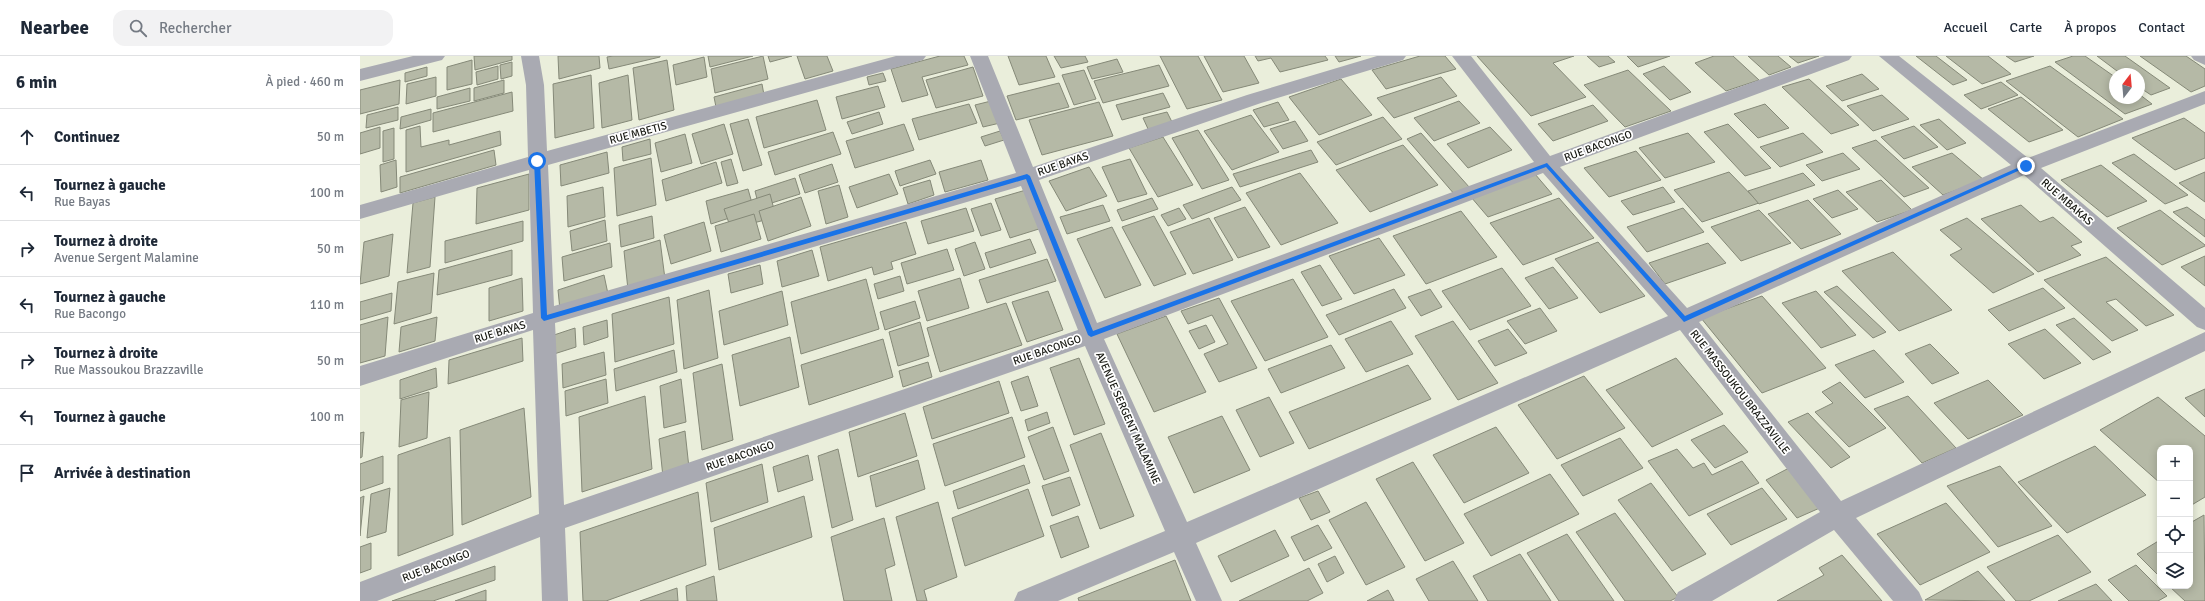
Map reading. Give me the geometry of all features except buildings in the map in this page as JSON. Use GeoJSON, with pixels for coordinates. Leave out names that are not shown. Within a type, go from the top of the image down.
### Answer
{"type":"FeatureCollection","features":[{"type":"Feature","properties":{"kind":"street"},"geometry":{"type":"LineString","coordinates":[[360,75],[436,56]]}},
{"type":"Feature","properties":{"kind":"street"},"geometry":{"type":"LineString","coordinates":[[530,56],[534,85],[555,601]]}},
{"type":"Feature","properties":{"kind":"street","name":"RUE MBETIS"},"geometry":{"type":"LineString","coordinates":[[360,212],[537,161],[917,56]]}},
{"type":"Feature","properties":{"kind":"street","name":"AVENUE SERGENT MALAMINE"},"geometry":{"type":"LineString","coordinates":[[979,56],[1091,335],[1209,601]]}},
{"type":"Feature","properties":{"kind":"street","name":"RUE BAYAS"},"geometry":{"type":"LineString","coordinates":[[360,376],[544,318],[1027,176],[1254,99],[1397,56]]}},
{"type":"Feature","properties":{"kind":"street","name":"RUE MASSOUKOU BRAZZAVILLE"},"geometry":{"type":"LineString","coordinates":[[1461,56],[1547,165],[1684,320],[1837,515],[1910,601]]}},
{"type":"Feature","properties":{"kind":"street","name":"RUE BACONGO"},"geometry":{"type":"LineString","coordinates":[[360,595],[552,521],[1091,335],[1843,56]]}},
{"type":"Feature","properties":{"kind":"street","name":"RUE MBAKAS"},"geometry":{"type":"LineString","coordinates":[[1888,56],[2026,166],[2205,321]]}},
{"type":"Feature","properties":{"kind":"street"},"geometry":{"type":"LineString","coordinates":[[2200,56],[2205,60]]}},
{"type":"Feature","properties":{"kind":"street"},"geometry":{"type":"LineString","coordinates":[[1027,601],[1181,537],[1684,320],[2026,166],[2205,97]]}},
{"type":"Feature","properties":{"kind":"street"},"geometry":{"type":"LineString","coordinates":[[1688,601],[1837,515],[2205,341]]}},
{"type":"Feature","properties":{"kind":"route"},"geometry":{"type":"LineString","coordinates":[[537,161],[544,318],[1027,176],[1091,335],[1376,227],[1547,165],[1684,320],[2026,166]]}}]}
